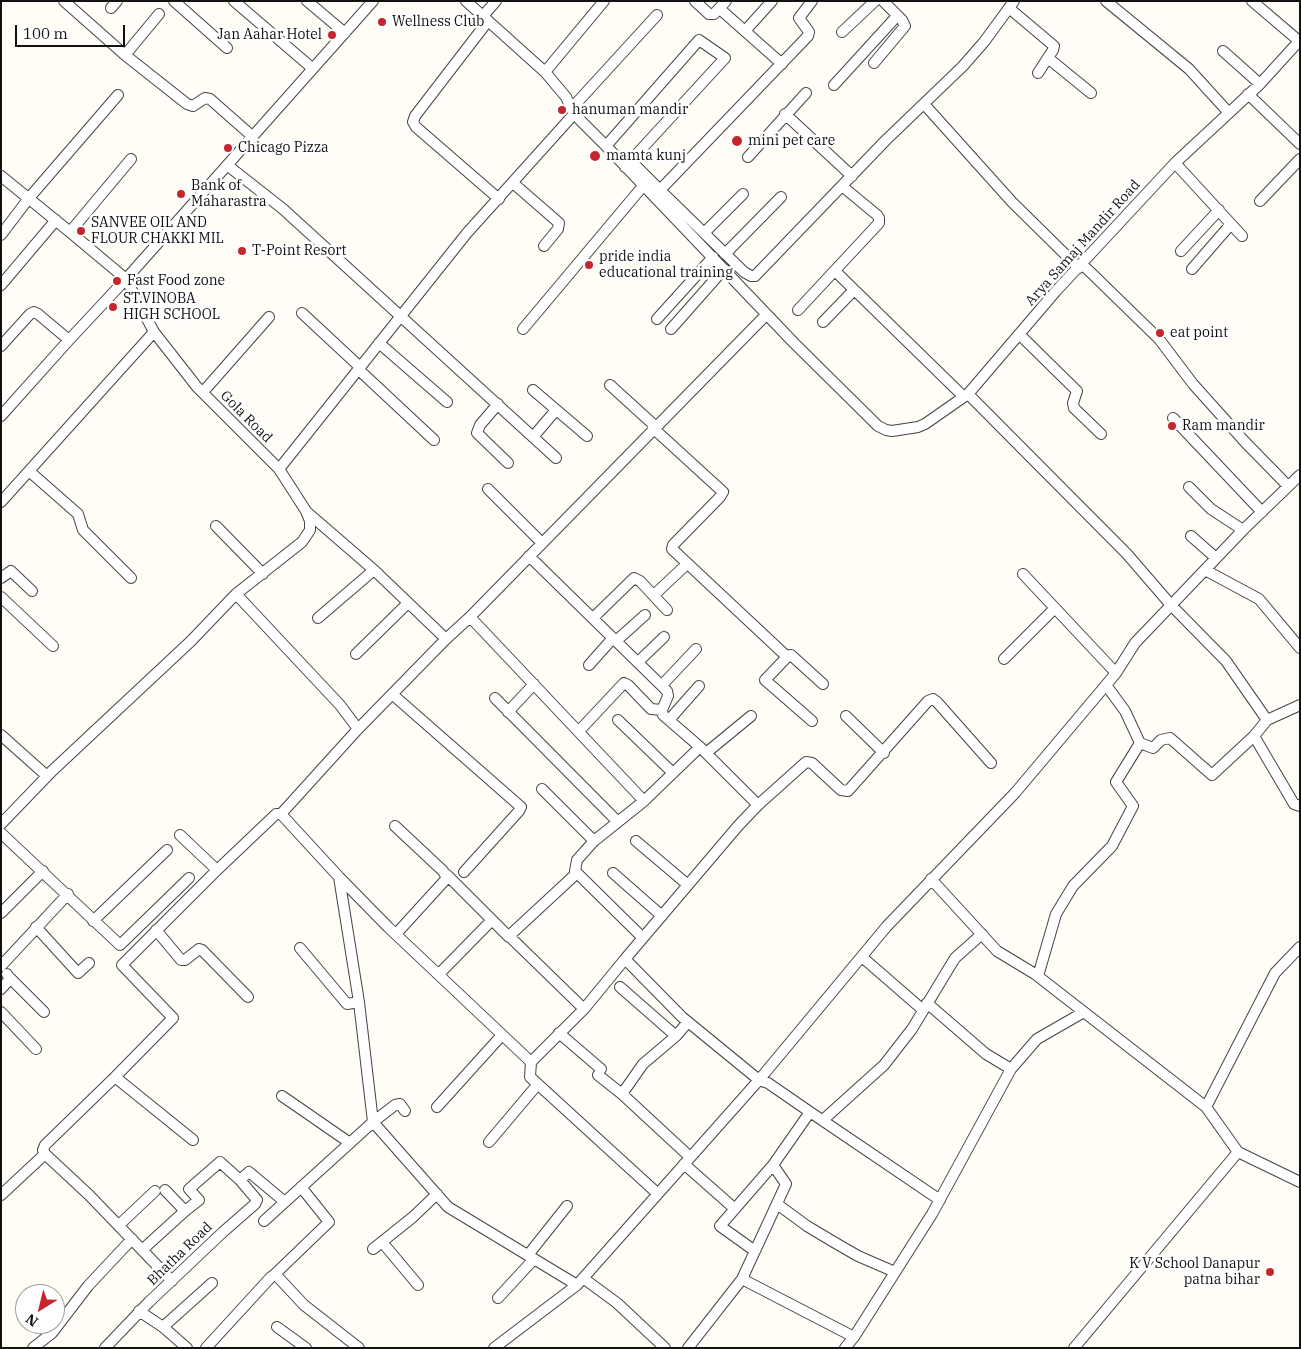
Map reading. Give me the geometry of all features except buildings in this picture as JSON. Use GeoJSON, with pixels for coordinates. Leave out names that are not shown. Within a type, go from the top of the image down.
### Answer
{"type":"FeatureCollection","features":[{"type":"Feature","properties":{"kind":"street"},"geometry":{"type":"LineString","coordinates":[[174,1],[185,5],[227,48]]}},
{"type":"Feature","properties":{"kind":"street"},"geometry":{"type":"LineString","coordinates":[[234,1],[312,68]]}},
{"type":"Feature","properties":{"kind":"street"},"geometry":{"type":"LineString","coordinates":[[307,1],[344,33]]}},
{"type":"Feature","properties":{"kind":"street"},"geometry":{"type":"LineString","coordinates":[[1,416],[68,340],[126,279],[373,1]]}},
{"type":"Feature","properties":{"kind":"street"},"geometry":{"type":"LineString","coordinates":[[466,1],[545,72],[566,96],[573,112],[606,146],[660,190],[744,272],[751,276],[755,276],[886,140],[975,53],[1011,4],[1054,46],[1038,73]]}},
{"type":"Feature","properties":{"kind":"street"},"geometry":{"type":"LineString","coordinates":[[496,1],[486,18],[415,116],[413,122],[416,127],[499,199]]}},
{"type":"Feature","properties":{"kind":"street"},"geometry":{"type":"LineString","coordinates":[[545,72],[604,1]]}},
{"type":"Feature","properties":{"kind":"street"},"geometry":{"type":"LineString","coordinates":[[695,1],[709,14],[714,14],[723,5],[745,31],[782,64]]}},
{"type":"Feature","properties":{"kind":"street"},"geometry":{"type":"LineString","coordinates":[[745,31],[772,1]]}},
{"type":"Feature","properties":{"kind":"street"},"geometry":{"type":"LineString","coordinates":[[660,190],[809,35],[799,18],[812,1]]}},
{"type":"Feature","properties":{"kind":"street"},"geometry":{"type":"LineString","coordinates":[[842,32],[876,1]]}},
{"type":"Feature","properties":{"kind":"street"},"geometry":{"type":"LineString","coordinates":[[874,63],[905,28],[905,24],[883,1]]}},
{"type":"Feature","properties":{"kind":"street"},"geometry":{"type":"LineString","coordinates":[[1106,1],[1189,69],[1229,113]]}},
{"type":"Feature","properties":{"kind":"street"},"geometry":{"type":"LineString","coordinates":[[1252,1],[1299,40]]}},
{"type":"Feature","properties":{"kind":"street"},"geometry":{"type":"LineString","coordinates":[[66,2],[125,55],[189,106],[194,106],[205,98],[210,98],[252,136]]}},
{"type":"Feature","properties":{"kind":"street"},"geometry":{"type":"LineString","coordinates":[[125,55],[159,14]]}},
{"type":"Feature","properties":{"kind":"street"},"geometry":{"type":"LineString","coordinates":[[279,469],[467,233],[514,184],[657,15]]}},
{"type":"Feature","properties":{"kind":"street"},"geometry":{"type":"LineString","coordinates":[[834,86],[897,16]]}},
{"type":"Feature","properties":{"kind":"street"},"geometry":{"type":"LineString","coordinates":[[606,146],[700,40],[725,58],[628,164]]}},
{"type":"Feature","properties":{"kind":"street","name":"Arya Samaj Mandir Road"},"geometry":{"type":"LineString","coordinates":[[766,315],[881,429],[892,431],[918,427],[934,419],[966,396],[1019,334],[1175,163],[1260,84],[1299,40]]}},
{"type":"Feature","properties":{"kind":"street"},"geometry":{"type":"LineString","coordinates":[[1223,51],[1260,84]]}},
{"type":"Feature","properties":{"kind":"street"},"geometry":{"type":"LineString","coordinates":[[1048,58],[1091,93]]}},
{"type":"Feature","properties":{"kind":"street"},"geometry":{"type":"LineString","coordinates":[[748,157],[806,93]]}},
{"type":"Feature","properties":{"kind":"street"},"geometry":{"type":"LineString","coordinates":[[1248,94],[1300,144]]}},
{"type":"Feature","properties":{"kind":"street"},"geometry":{"type":"LineString","coordinates":[[1,235],[29,198],[118,95]]}},
{"type":"Feature","properties":{"kind":"street"},"geometry":{"type":"LineString","coordinates":[[924,104],[1012,202],[1159,339],[1193,384],[1288,486]]}},
{"type":"Feature","properties":{"kind":"street"},"geometry":{"type":"LineString","coordinates":[[785,114],[852,176]]}},
{"type":"Feature","properties":{"kind":"street"},"geometry":{"type":"LineString","coordinates":[[70,232],[131,159]]}},
{"type":"Feature","properties":{"kind":"street"},"geometry":{"type":"LineString","coordinates":[[1260,201],[1300,159]]}},
{"type":"Feature","properties":{"kind":"street"},"geometry":{"type":"LineString","coordinates":[[1175,163],[1242,236]]}},
{"type":"Feature","properties":{"kind":"street"},"geometry":{"type":"LineString","coordinates":[[172,1281],[89,1194],[45,1154],[43,1150],[45,1145],[173,1018],[122,965],[216,870],[276,814],[281,814],[392,694],[766,315],[713,257],[643,186],[628,164]]}},
{"type":"Feature","properties":{"kind":"street"},"geometry":{"type":"LineString","coordinates":[[227,165],[283,209],[556,458]]}},
{"type":"Feature","properties":{"kind":"street"},"geometry":{"type":"LineString","coordinates":[[1,176],[126,279]]}},
{"type":"Feature","properties":{"kind":"street"},"geometry":{"type":"LineString","coordinates":[[514,184],[559,223],[558,229],[544,246]]}},
{"type":"Feature","properties":{"kind":"street"},"geometry":{"type":"LineString","coordinates":[[523,329],[643,186]]}},
{"type":"Feature","properties":{"kind":"street"},"geometry":{"type":"LineString","coordinates":[[798,310],[880,221],[877,215],[842,186]]}},
{"type":"Feature","properties":{"kind":"street"},"geometry":{"type":"LineString","coordinates":[[704,233],[743,194]]}},
{"type":"Feature","properties":{"kind":"street"},"geometry":{"type":"LineString","coordinates":[[725,254],[781,197]]}},
{"type":"Feature","properties":{"kind":"street"},"geometry":{"type":"LineString","coordinates":[[1181,251],[1218,210]]}},
{"type":"Feature","properties":{"kind":"street"},"geometry":{"type":"LineString","coordinates":[[1,285],[56,220]]}},
{"type":"Feature","properties":{"kind":"street"},"geometry":{"type":"LineString","coordinates":[[1192,269],[1231,224]]}},
{"type":"Feature","properties":{"kind":"street"},"geometry":{"type":"LineString","coordinates":[[657,320],[713,257]]}},
{"type":"Feature","properties":{"kind":"street"},"geometry":{"type":"LineString","coordinates":[[672,329],[724,269]]}},
{"type":"Feature","properties":{"kind":"street"},"geometry":{"type":"LineString","coordinates":[[835,271],[1127,554],[1171,605],[1226,660],[1267,720]]}},
{"type":"Feature","properties":{"kind":"street","name":"Gola Road"},"geometry":{"type":"LineString","coordinates":[[1,824],[47,776],[191,641],[236,594],[307,537],[310,530],[310,522],[306,511],[279,469],[203,392],[154,332],[126,279]]}},
{"type":"Feature","properties":{"kind":"street"},"geometry":{"type":"LineString","coordinates":[[823,322],[854,290]]}},
{"type":"Feature","properties":{"kind":"street"},"geometry":{"type":"LineString","coordinates":[[1,346],[34,312],[68,340]]}},
{"type":"Feature","properties":{"kind":"street"},"geometry":{"type":"LineString","coordinates":[[302,313],[434,440]]}},
{"type":"Feature","properties":{"kind":"street"},"geometry":{"type":"LineString","coordinates":[[203,392],[269,317]]}},
{"type":"Feature","properties":{"kind":"street"},"geometry":{"type":"LineString","coordinates":[[1,502],[154,332]]}},
{"type":"Feature","properties":{"kind":"street"},"geometry":{"type":"LineString","coordinates":[[1019,334],[1077,391],[1073,403],[1074,408],[1101,434]]}},
{"type":"Feature","properties":{"kind":"street"},"geometry":{"type":"LineString","coordinates":[[379,343],[447,402]]}},
{"type":"Feature","properties":{"kind":"street"},"geometry":{"type":"LineString","coordinates":[[610,385],[723,492],[672,546],[672,549],[783,653],[788,656],[791,655],[822,684]]}},
{"type":"Feature","properties":{"kind":"street"},"geometry":{"type":"LineString","coordinates":[[534,390],[587,436]]}},
{"type":"Feature","properties":{"kind":"street"},"geometry":{"type":"LineString","coordinates":[[498,404],[480,426],[477,433],[508,463]]}},
{"type":"Feature","properties":{"kind":"street"},"geometry":{"type":"LineString","coordinates":[[533,437],[556,410]]}},
{"type":"Feature","properties":{"kind":"street"},"geometry":{"type":"LineString","coordinates":[[1173,418],[1262,512]]}},
{"type":"Feature","properties":{"kind":"street"},"geometry":{"type":"LineString","coordinates":[[30,471],[78,514],[83,530],[131,578]]}},
{"type":"Feature","properties":{"kind":"street"},"geometry":{"type":"LineString","coordinates":[[494,1348],[580,1281],[759,1080],[931,878],[1014,792],[1116,674],[1135,643],[1243,530],[1300,475]]}},
{"type":"Feature","properties":{"kind":"street"},"geometry":{"type":"LineString","coordinates":[[1189,487],[1212,509],[1243,530]]}},
{"type":"Feature","properties":{"kind":"street"},"geometry":{"type":"LineString","coordinates":[[488,489],[542,543]]}},
{"type":"Feature","properties":{"kind":"street"},"geometry":{"type":"LineString","coordinates":[[306,511],[374,570],[446,639]]}},
{"type":"Feature","properties":{"kind":"street"},"geometry":{"type":"LineString","coordinates":[[216,526],[263,574]]}},
{"type":"Feature","properties":{"kind":"street"},"geometry":{"type":"LineString","coordinates":[[1191,536],[1216,558]]}},
{"type":"Feature","properties":{"kind":"street"},"geometry":{"type":"LineString","coordinates":[[529,556],[662,685],[669,694],[662,710]]}},
{"type":"Feature","properties":{"kind":"street"},"geometry":{"type":"LineString","coordinates":[[654,595],[687,564]]}},
{"type":"Feature","properties":{"kind":"street"},"geometry":{"type":"LineString","coordinates":[[318,618],[374,570]]}},
{"type":"Feature","properties":{"kind":"street"},"geometry":{"type":"LineString","coordinates":[[1205,570],[1260,599],[1300,648]]}},
{"type":"Feature","properties":{"kind":"street"},"geometry":{"type":"LineString","coordinates":[[1,578],[11,571],[32,591]]}},
{"type":"Feature","properties":{"kind":"street"},"geometry":{"type":"LineString","coordinates":[[1023,574],[1116,674]]}},
{"type":"Feature","properties":{"kind":"street"},"geometry":{"type":"LineString","coordinates":[[593,618],[633,579],[639,580],[667,610]]}},
{"type":"Feature","properties":{"kind":"street"},"geometry":{"type":"LineString","coordinates":[[236,594],[340,705],[358,729]]}},
{"type":"Feature","properties":{"kind":"street"},"geometry":{"type":"LineString","coordinates":[[1,597],[54,646]]}},
{"type":"Feature","properties":{"kind":"street"},"geometry":{"type":"LineString","coordinates":[[356,654],[408,603]]}},
{"type":"Feature","properties":{"kind":"street"},"geometry":{"type":"LineString","coordinates":[[1004,659],[1056,608]]}},
{"type":"Feature","properties":{"kind":"street"},"geometry":{"type":"LineString","coordinates":[[589,665],[615,639],[645,614]]}},
{"type":"Feature","properties":{"kind":"street"},"geometry":{"type":"LineString","coordinates":[[470,617],[644,801]]}},
{"type":"Feature","properties":{"kind":"street"},"geometry":{"type":"LineString","coordinates":[[638,662],[664,637]]}},
{"type":"Feature","properties":{"kind":"street"},"geometry":{"type":"LineString","coordinates":[[662,685],[696,649]]}},
{"type":"Feature","properties":{"kind":"street"},"geometry":{"type":"LineString","coordinates":[[788,656],[765,680],[812,721]]}},
{"type":"Feature","properties":{"kind":"street"},"geometry":{"type":"LineString","coordinates":[[579,731],[624,682],[650,709],[662,710]]}},
{"type":"Feature","properties":{"kind":"street"},"geometry":{"type":"LineString","coordinates":[[508,712],[534,684]]}},
{"type":"Feature","properties":{"kind":"street"},"geometry":{"type":"LineString","coordinates":[[1106,684],[1125,711],[1140,743],[1153,748],[1161,740],[1170,738],[1212,775],[1254,736],[1267,720],[1300,705]]}},
{"type":"Feature","properties":{"kind":"street"},"geometry":{"type":"LineString","coordinates":[[669,720],[699,686]]}},
{"type":"Feature","properties":{"kind":"street"},"geometry":{"type":"LineString","coordinates":[[392,694],[521,808],[464,872]]}},
{"type":"Feature","properties":{"kind":"street"},"geometry":{"type":"LineString","coordinates":[[495,698],[618,822]]}},
{"type":"Feature","properties":{"kind":"street"},"geometry":{"type":"LineString","coordinates":[[658,1194],[530,1077],[531,1062],[584,1009],[758,805],[808,761],[841,790],[848,791],[884,753],[928,701],[933,699],[992,763]]}},
{"type":"Feature","properties":{"kind":"street"},"geometry":{"type":"LineString","coordinates":[[662,710],[669,720],[703,750],[758,805]]}},
{"type":"Feature","properties":{"kind":"street"},"geometry":{"type":"LineString","coordinates":[[643,938],[575,871],[577,860],[594,840],[644,801],[673,773],[751,716]]}},
{"type":"Feature","properties":{"kind":"street"},"geometry":{"type":"LineString","coordinates":[[846,716],[884,753]]}},
{"type":"Feature","properties":{"kind":"street"},"geometry":{"type":"LineString","coordinates":[[618,720],[673,773]]}},
{"type":"Feature","properties":{"kind":"street"},"geometry":{"type":"LineString","coordinates":[[1,735],[47,776]]}},
{"type":"Feature","properties":{"kind":"street"},"geometry":{"type":"LineString","coordinates":[[1254,736],[1294,804],[1300,806]]}},
{"type":"Feature","properties":{"kind":"street"},"geometry":{"type":"LineString","coordinates":[[1038,976],[1056,914],[1073,886],[1112,846],[1133,806],[1116,782],[1140,743]]}},
{"type":"Feature","properties":{"kind":"street"},"geometry":{"type":"LineString","coordinates":[[542,789],[594,840]]}},
{"type":"Feature","properties":{"kind":"street"},"geometry":{"type":"LineString","coordinates":[[281,814],[396,934],[531,1062]]}},
{"type":"Feature","properties":{"kind":"street"},"geometry":{"type":"LineString","coordinates":[[395,826],[584,1009]]}},
{"type":"Feature","properties":{"kind":"street"},"geometry":{"type":"LineString","coordinates":[[1,833],[120,945],[189,878]]}},
{"type":"Feature","properties":{"kind":"street"},"geometry":{"type":"LineString","coordinates":[[180,835],[216,870]]}},
{"type":"Feature","properties":{"kind":"street"},"geometry":{"type":"LineString","coordinates":[[636,841],[688,885]]}},
{"type":"Feature","properties":{"kind":"street"},"geometry":{"type":"LineString","coordinates":[[93,921],[167,850]]}},
{"type":"Feature","properties":{"kind":"street"},"geometry":{"type":"LineString","coordinates":[[1,914],[43,872]]}},
{"type":"Feature","properties":{"kind":"street"},"geometry":{"type":"LineString","coordinates":[[613,873],[662,916]]}},
{"type":"Feature","properties":{"kind":"street"},"geometry":{"type":"LineString","coordinates":[[509,937],[510,933],[578,874]]}},
{"type":"Feature","properties":{"kind":"street"},"geometry":{"type":"LineString","coordinates":[[396,934],[446,880],[447,875]]}},
{"type":"Feature","properties":{"kind":"street"},"geometry":{"type":"LineString","coordinates":[[340,877],[359,1002],[373,1122],[448,1207],[531,1257],[580,1281],[617,1303],[665,1348]]}},
{"type":"Feature","properties":{"kind":"street"},"geometry":{"type":"LineString","coordinates":[[931,878],[997,951],[1038,976],[1206,1107],[1238,1152],[1300,1182]]}},
{"type":"Feature","properties":{"kind":"street"},"geometry":{"type":"LineString","coordinates":[[44,1012],[1,967],[68,894]]}},
{"type":"Feature","properties":{"kind":"street"},"geometry":{"type":"LineString","coordinates":[[439,974],[492,920]]}},
{"type":"Feature","properties":{"kind":"street"},"geometry":{"type":"LineString","coordinates":[[36,927],[78,973],[89,963]]}},
{"type":"Feature","properties":{"kind":"street"},"geometry":{"type":"LineString","coordinates":[[156,930],[181,960],[185,960],[197,950],[202,950],[248,996]]}},
{"type":"Feature","properties":{"kind":"street"},"geometry":{"type":"LineString","coordinates":[[823,1120],[884,1065],[912,1029],[955,958],[982,934]]}},
{"type":"Feature","properties":{"kind":"street"},"geometry":{"type":"LineString","coordinates":[[1206,1107],[1274,973],[1300,947]]}},
{"type":"Feature","properties":{"kind":"street"},"geometry":{"type":"LineString","coordinates":[[300,948],[347,1004],[359,1002]]}},
{"type":"Feature","properties":{"kind":"street"},"geometry":{"type":"LineString","coordinates":[[862,957],[986,1054],[1011,1069]]}},
{"type":"Feature","properties":{"kind":"street"},"geometry":{"type":"LineString","coordinates":[[625,959],[688,1022],[759,1080],[768,1083],[940,1200]]}},
{"type":"Feature","properties":{"kind":"street"},"geometry":{"type":"LineString","coordinates":[[1,989],[10,978]]}},
{"type":"Feature","properties":{"kind":"street"},"geometry":{"type":"LineString","coordinates":[[620,987],[676,1036]]}},
{"type":"Feature","properties":{"kind":"street"},"geometry":{"type":"LineString","coordinates":[[1,1012],[36,1049]]}},
{"type":"Feature","properties":{"kind":"street"},"geometry":{"type":"LineString","coordinates":[[845,1348],[854,1337],[940,1200],[1011,1069],[1037,1039],[1084,1012]]}},
{"type":"Feature","properties":{"kind":"street"},"geometry":{"type":"LineString","coordinates":[[622,1094],[643,1064],[676,1036],[688,1022]]}},
{"type":"Feature","properties":{"kind":"street"},"geometry":{"type":"LineString","coordinates":[[559,1033],[735,1209]]}},
{"type":"Feature","properties":{"kind":"street"},"geometry":{"type":"LineString","coordinates":[[437,1107],[502,1035]]}},
{"type":"Feature","properties":{"kind":"street"},"geometry":{"type":"LineString","coordinates":[[115,1077],[194,1140]]}},
{"type":"Feature","properties":{"kind":"street"},"geometry":{"type":"LineString","coordinates":[[489,1142],[538,1084]]}},
{"type":"Feature","properties":{"kind":"street"},"geometry":{"type":"LineString","coordinates":[[282,1096],[350,1143]]}},
{"type":"Feature","properties":{"kind":"street"},"geometry":{"type":"LineString","coordinates":[[264,1221],[373,1122],[397,1104],[405,1111]]}},
{"type":"Feature","properties":{"kind":"street"},"geometry":{"type":"LineString","coordinates":[[755,1251],[720,1226],[773,1166],[810,1112]]}},
{"type":"Feature","properties":{"kind":"street"},"geometry":{"type":"LineString","coordinates":[[1074,1348],[1238,1152]]}},
{"type":"Feature","properties":{"kind":"street"},"geometry":{"type":"LineString","coordinates":[[1,1195],[45,1154]]}},
{"type":"Feature","properties":{"kind":"street"},"geometry":{"type":"LineString","coordinates":[[142,1250],[199,1200],[189,1189],[220,1162],[240,1180],[249,1172],[285,1202]]}},
{"type":"Feature","properties":{"kind":"street"},"geometry":{"type":"LineString","coordinates":[[688,1348],[742,1279],[786,1184],[773,1166]]}},
{"type":"Feature","properties":{"kind":"street","name":"Bhatha Road"},"geometry":{"type":"LineString","coordinates":[[105,1348],[139,1311],[256,1202],[256,1198],[240,1180]]}},
{"type":"Feature","properties":{"kind":"street"},"geometry":{"type":"LineString","coordinates":[[206,1348],[271,1276],[329,1222],[301,1187]]}},
{"type":"Feature","properties":{"kind":"street"},"geometry":{"type":"LineString","coordinates":[[119,1225],[160,1190],[185,1211]]}},
{"type":"Feature","properties":{"kind":"street"},"geometry":{"type":"LineString","coordinates":[[373,1250],[413,1217],[437,1194]]}},
{"type":"Feature","properties":{"kind":"street"},"geometry":{"type":"LineString","coordinates":[[777,1204],[807,1226],[858,1256],[895,1272]]}},
{"type":"Feature","properties":{"kind":"street"},"geometry":{"type":"LineString","coordinates":[[498,1298],[531,1257],[567,1206]]}},
{"type":"Feature","properties":{"kind":"street"},"geometry":{"type":"LineString","coordinates":[[34,1348],[52,1332],[88,1286],[132,1239]]}},
{"type":"Feature","properties":{"kind":"street"},"geometry":{"type":"LineString","coordinates":[[382,1242],[418,1285]]}},
{"type":"Feature","properties":{"kind":"street"},"geometry":{"type":"LineString","coordinates":[[275,1274],[304,1305],[359,1348]]}},
{"type":"Feature","properties":{"kind":"street"},"geometry":{"type":"LineString","coordinates":[[742,1279],[854,1337]]}},
{"type":"Feature","properties":{"kind":"street"},"geometry":{"type":"LineString","coordinates":[[163,1327],[212,1283]]}},
{"type":"Feature","properties":{"kind":"street"},"geometry":{"type":"LineString","coordinates":[[139,1311],[163,1327],[187,1348]]}},
{"type":"Feature","properties":{"kind":"street"},"geometry":{"type":"LineString","coordinates":[[277,1326],[306,1348]]}},
{"type":"Feature","properties":{"kind":"place","name":"Wellness Club"},"geometry":{"type":"Point","coordinates":[382,22]}},
{"type":"Feature","properties":{"kind":"place","name":"Jan Aahar Hotel"},"geometry":{"type":"Point","coordinates":[332,35]}},
{"type":"Feature","properties":{"kind":"place","name":"hanuman mandir"},"geometry":{"type":"Point","coordinates":[562,110]}},
{"type":"Feature","properties":{"kind":"place","name":"mini pet care"},"geometry":{"type":"Point","coordinates":[737,141]}},
{"type":"Feature","properties":{"kind":"place","name":"Chicago Pizza"},"geometry":{"type":"Point","coordinates":[228,148]}},
{"type":"Feature","properties":{"kind":"place","name":"mamta kunj"},"geometry":{"type":"Point","coordinates":[595,156]}},
{"type":"Feature","properties":{"kind":"place","name":"Bank of Maharastra"},"geometry":{"type":"Point","coordinates":[181,194]}},
{"type":"Feature","properties":{"kind":"place","name":"SANVEE OIL AND FLOUR CHAKKI MIL"},"geometry":{"type":"Point","coordinates":[81,231]}},
{"type":"Feature","properties":{"kind":"place","name":"T-Point Resort"},"geometry":{"type":"Point","coordinates":[242,251]}},
{"type":"Feature","properties":{"kind":"place","name":"pride india educational training"},"geometry":{"type":"Point","coordinates":[589,265]}},
{"type":"Feature","properties":{"kind":"place","name":"Fast Food zone"},"geometry":{"type":"Point","coordinates":[117,281]}},
{"type":"Feature","properties":{"kind":"place","name":"ST.VINOBA HIGH SCHOOL"},"geometry":{"type":"Point","coordinates":[113,307]}},
{"type":"Feature","properties":{"kind":"place","name":"eat point"},"geometry":{"type":"Point","coordinates":[1160,333]}},
{"type":"Feature","properties":{"kind":"place","name":"Ram mandir"},"geometry":{"type":"Point","coordinates":[1172,426]}},
{"type":"Feature","properties":{"kind":"place","name":"K V School Danapur patna bihar"},"geometry":{"type":"Point","coordinates":[1270,1272]}}]}
